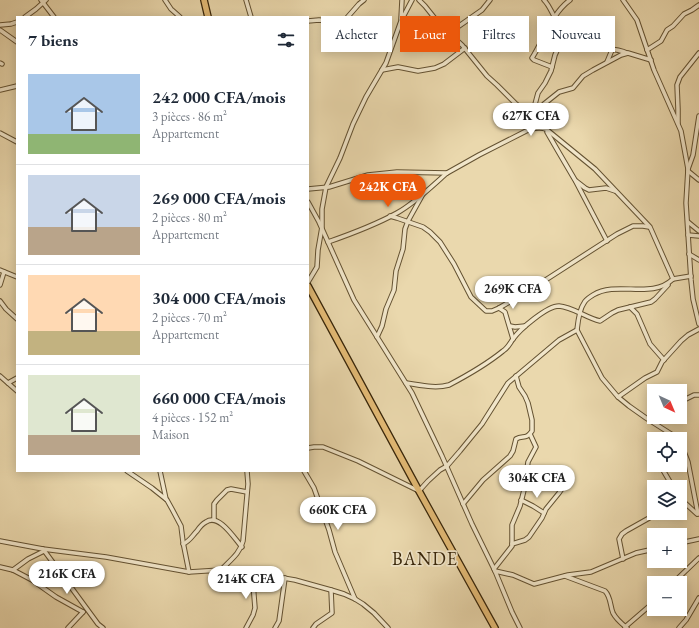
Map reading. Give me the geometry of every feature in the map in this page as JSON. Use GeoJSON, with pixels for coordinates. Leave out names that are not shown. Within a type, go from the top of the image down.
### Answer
{"type":"FeatureCollection","features":[{"type":"Feature","properties":{"kind":"highway"},"geometry":{"type":"LineString","coordinates":[[204,0],[208,16]]}},
{"type":"Feature","properties":{"kind":"highway"},"geometry":{"type":"LineString","coordinates":[[309,288],[495,628]]}},
{"type":"Feature","properties":{"kind":"street"},"geometry":{"type":"LineString","coordinates":[[165,0],[171,9],[179,16]]}},
{"type":"Feature","properties":{"kind":"street"},"geometry":{"type":"LineString","coordinates":[[246,0],[251,16]]}},
{"type":"Feature","properties":{"kind":"street"},"geometry":{"type":"LineString","coordinates":[[309,21],[319,20],[338,22],[345,20],[358,4],[364,0]]}},
{"type":"Feature","properties":{"kind":"street"},"geometry":{"type":"LineString","coordinates":[[401,16],[402,0]]}},
{"type":"Feature","properties":{"kind":"street"},"geometry":{"type":"LineString","coordinates":[[404,16],[412,0]]}},
{"type":"Feature","properties":{"kind":"street"},"geometry":{"type":"LineString","coordinates":[[419,0],[433,16]]}},
{"type":"Feature","properties":{"kind":"street"},"geometry":{"type":"LineString","coordinates":[[460,25],[482,10],[490,0]]}},
{"type":"Feature","properties":{"kind":"street"},"geometry":{"type":"LineString","coordinates":[[544,0],[554,16]]}},
{"type":"Feature","properties":{"kind":"street"},"geometry":{"type":"LineString","coordinates":[[556,16],[563,6],[570,0]]}},
{"type":"Feature","properties":{"kind":"street"},"geometry":{"type":"LineString","coordinates":[[623,0],[637,20],[650,60],[681,131],[688,170],[686,203],[691,276],[699,324]]}},
{"type":"Feature","properties":{"kind":"street"},"geometry":{"type":"LineString","coordinates":[[26,16],[36,9],[43,1],[53,16]]}},
{"type":"Feature","properties":{"kind":"street"},"geometry":{"type":"LineString","coordinates":[[647,50],[661,41],[667,30],[684,14],[699,5]]}},
{"type":"Feature","properties":{"kind":"street"},"geometry":{"type":"LineString","coordinates":[[0,25],[16,22]]}},
{"type":"Feature","properties":{"kind":"street"},"geometry":{"type":"LineString","coordinates":[[309,280],[317,267],[322,227],[322,209],[326,187],[366,97],[386,63],[400,24]]}},
{"type":"Feature","properties":{"kind":"street"},"geometry":{"type":"LineString","coordinates":[[0,30],[16,41]]}},
{"type":"Feature","properties":{"kind":"street"},"geometry":{"type":"LineString","coordinates":[[460,43],[487,76],[516,104],[534,117]]}},
{"type":"Feature","properties":{"kind":"street"},"geometry":{"type":"LineString","coordinates":[[382,70],[398,67],[418,71],[435,68],[444,64],[465,48]]}},
{"type":"Feature","properties":{"kind":"street"},"geometry":{"type":"LineString","coordinates":[[537,49],[532,58],[552,68]]}},
{"type":"Feature","properties":{"kind":"street"},"geometry":{"type":"LineString","coordinates":[[615,50],[620,50],[650,60]]}},
{"type":"Feature","properties":{"kind":"street"},"geometry":{"type":"LineString","coordinates":[[530,129],[534,117],[534,108],[538,93],[545,83],[552,68],[556,52]]}},
{"type":"Feature","properties":{"kind":"street"},"geometry":{"type":"LineString","coordinates":[[607,62],[611,52]]}},
{"type":"Feature","properties":{"kind":"street"},"geometry":{"type":"LineString","coordinates":[[534,117],[544,104],[559,92],[570,90],[583,76],[607,62],[628,53]]}},
{"type":"Feature","properties":{"kind":"street"},"geometry":{"type":"LineString","coordinates":[[678,124],[677,85],[680,77],[699,53]]}},
{"type":"Feature","properties":{"kind":"street"},"geometry":{"type":"LineString","coordinates":[[0,90],[16,86]]}},
{"type":"Feature","properties":{"kind":"street"},"geometry":{"type":"LineString","coordinates":[[688,170],[693,155],[699,116]]}},
{"type":"Feature","properties":{"kind":"street"},"geometry":{"type":"LineString","coordinates":[[328,242],[353,233],[390,216],[406,207],[447,173],[530,129],[539,127],[546,129],[595,169],[650,227],[673,279]]}},
{"type":"Feature","properties":{"kind":"street"},"geometry":{"type":"LineString","coordinates":[[546,129],[607,241]]}},
{"type":"Feature","properties":{"kind":"street"},"geometry":{"type":"LineString","coordinates":[[0,133],[16,141]]}},
{"type":"Feature","properties":{"kind":"street"},"geometry":{"type":"LineString","coordinates":[[693,155],[699,155]]}},
{"type":"Feature","properties":{"kind":"street"},"geometry":{"type":"LineString","coordinates":[[688,170],[699,180]]}},
{"type":"Feature","properties":{"kind":"street"},"geometry":{"type":"LineString","coordinates":[[309,189],[341,184],[368,176],[397,172],[447,173]]}},
{"type":"Feature","properties":{"kind":"street"},"geometry":{"type":"LineString","coordinates":[[575,180],[589,190],[606,188],[616,192]]}},
{"type":"Feature","properties":{"kind":"street"},"geometry":{"type":"LineString","coordinates":[[377,337],[394,290],[396,271],[404,249],[405,229],[423,194]]}},
{"type":"Feature","properties":{"kind":"street"},"geometry":{"type":"LineString","coordinates":[[309,204],[322,227],[354,300],[412,393],[447,466],[520,628]]}},
{"type":"Feature","properties":{"kind":"street"},"geometry":{"type":"LineString","coordinates":[[390,216],[423,227],[430,232],[440,242],[454,264],[471,297],[486,310],[492,311],[530,290],[617,234],[633,226],[650,227]]}},
{"type":"Feature","properties":{"kind":"street"},"geometry":{"type":"LineString","coordinates":[[688,222],[699,232]]}},
{"type":"Feature","properties":{"kind":"street"},"geometry":{"type":"LineString","coordinates":[[688,235],[699,236]]}},
{"type":"Feature","properties":{"kind":"street"},"geometry":{"type":"LineString","coordinates":[[689,254],[699,260]]}},
{"type":"Feature","properties":{"kind":"street"},"geometry":{"type":"LineString","coordinates":[[0,285],[1,271],[16,277]]}},
{"type":"Feature","properties":{"kind":"street"},"geometry":{"type":"LineString","coordinates":[[406,383],[431,387],[443,387],[449,385],[505,350],[525,326],[548,309],[563,307],[600,321],[618,310],[651,302],[673,279],[691,276]]}},
{"type":"Feature","properties":{"kind":"street"},"geometry":{"type":"LineString","coordinates":[[667,432],[618,397],[602,378],[577,330],[584,301],[600,291],[615,288],[641,290],[656,288],[668,284]]}},
{"type":"Feature","properties":{"kind":"street"},"geometry":{"type":"LineString","coordinates":[[0,301],[16,318]]}},
{"type":"Feature","properties":{"kind":"street"},"geometry":{"type":"LineString","coordinates":[[630,306],[636,314],[650,344],[664,360]]}},
{"type":"Feature","properties":{"kind":"street"},"geometry":{"type":"LineString","coordinates":[[499,308],[505,312],[513,339]]}},
{"type":"Feature","properties":{"kind":"street"},"geometry":{"type":"LineString","coordinates":[[510,326],[525,326]]}},
{"type":"Feature","properties":{"kind":"street"},"geometry":{"type":"LineString","coordinates":[[618,397],[645,378],[657,372],[664,360],[681,341],[699,329]]}},
{"type":"Feature","properties":{"kind":"street"},"geometry":{"type":"LineString","coordinates":[[309,448],[323,447],[358,461],[419,491],[440,470],[447,466],[482,424],[508,383],[559,340],[577,330]]}},
{"type":"Feature","properties":{"kind":"street"},"geometry":{"type":"LineString","coordinates":[[0,376],[16,390]]}},
{"type":"Feature","properties":{"kind":"street"},"geometry":{"type":"LineString","coordinates":[[463,504],[483,480],[510,456],[516,439],[527,437],[532,431],[532,420],[516,376]]}},
{"type":"Feature","properties":{"kind":"street"},"geometry":{"type":"LineString","coordinates":[[8,383],[16,379]]}},
{"type":"Feature","properties":{"kind":"street"},"geometry":{"type":"LineString","coordinates":[[687,398],[694,395],[699,395]]}},
{"type":"Feature","properties":{"kind":"street"},"geometry":{"type":"LineString","coordinates":[[494,570],[512,546],[512,525],[521,500],[527,466],[536,447],[530,434]]}},
{"type":"Feature","properties":{"kind":"street"},"geometry":{"type":"LineString","coordinates":[[687,460],[698,515]]}},
{"type":"Feature","properties":{"kind":"street"},"geometry":{"type":"LineString","coordinates":[[128,472],[167,500]]}},
{"type":"Feature","properties":{"kind":"street"},"geometry":{"type":"LineString","coordinates":[[160,472],[167,500],[181,526],[189,572]]}},
{"type":"Feature","properties":{"kind":"street"},"geometry":{"type":"LineString","coordinates":[[221,570],[238,554],[242,547],[247,492],[247,472]]}},
{"type":"Feature","properties":{"kind":"street"},"geometry":{"type":"LineString","coordinates":[[305,472],[314,488],[335,552],[355,599]]}},
{"type":"Feature","properties":{"kind":"street"},"geometry":{"type":"LineString","coordinates":[[512,544],[525,540],[529,537],[542,518],[546,508],[568,480]]}},
{"type":"Feature","properties":{"kind":"street"},"geometry":{"type":"LineString","coordinates":[[214,520],[214,504],[227,490],[231,489],[247,492]]}},
{"type":"Feature","properties":{"kind":"street"},"geometry":{"type":"LineString","coordinates":[[521,500],[544,513]]}},
{"type":"Feature","properties":{"kind":"street"},"geometry":{"type":"LineString","coordinates":[[687,505],[698,515]]}},
{"type":"Feature","properties":{"kind":"street"},"geometry":{"type":"LineString","coordinates":[[623,559],[619,539],[620,536],[647,519]]}},
{"type":"Feature","properties":{"kind":"street"},"geometry":{"type":"LineString","coordinates":[[183,544],[189,541],[198,529],[206,522],[214,520],[218,521],[225,527],[242,547]]}},
{"type":"Feature","properties":{"kind":"street"},"geometry":{"type":"LineString","coordinates":[[687,542],[699,539]]}},
{"type":"Feature","properties":{"kind":"street"},"geometry":{"type":"LineString","coordinates":[[0,541],[44,550],[106,557],[189,572],[221,570],[248,572],[295,580],[344,594],[355,599],[388,628]]}},
{"type":"Feature","properties":{"kind":"street"},"geometry":{"type":"LineString","coordinates":[[13,570],[44,550]]}},
{"type":"Feature","properties":{"kind":"street"},"geometry":{"type":"LineString","coordinates":[[44,550],[98,624],[103,628]]}},
{"type":"Feature","properties":{"kind":"street"},"geometry":{"type":"LineString","coordinates":[[494,570],[512,575],[534,584],[564,576],[592,572],[636,553],[647,551]]}},
{"type":"Feature","properties":{"kind":"street"},"geometry":{"type":"LineString","coordinates":[[680,576],[699,558]]}},
{"type":"Feature","properties":{"kind":"street"},"geometry":{"type":"LineString","coordinates":[[0,567],[13,570],[32,580],[56,597],[83,612]]}},
{"type":"Feature","properties":{"kind":"street"},"geometry":{"type":"LineString","coordinates":[[246,628],[255,608],[253,583],[248,572]]}},
{"type":"Feature","properties":{"kind":"street"},"geometry":{"type":"LineString","coordinates":[[253,583],[257,578],[264,574]]}},
{"type":"Feature","properties":{"kind":"street"},"geometry":{"type":"LineString","coordinates":[[564,576],[605,591],[608,594],[613,613],[626,627],[647,608]]}},
{"type":"Feature","properties":{"kind":"street"},"geometry":{"type":"LineString","coordinates":[[278,627],[285,578]]}},
{"type":"Feature","properties":{"kind":"street"},"geometry":{"type":"LineString","coordinates":[[312,628],[332,613],[331,590]]}},
{"type":"Feature","properties":{"kind":"street"},"geometry":{"type":"LineString","coordinates":[[679,628],[686,620],[699,598]]}},
{"type":"Feature","properties":{"kind":"street"},"geometry":{"type":"LineString","coordinates":[[68,628],[86,608]]}},
{"type":"Feature","properties":{"kind":"district","name":"BANDE"},"geometry":{"type":"Point","coordinates":[425,559]}}]}
